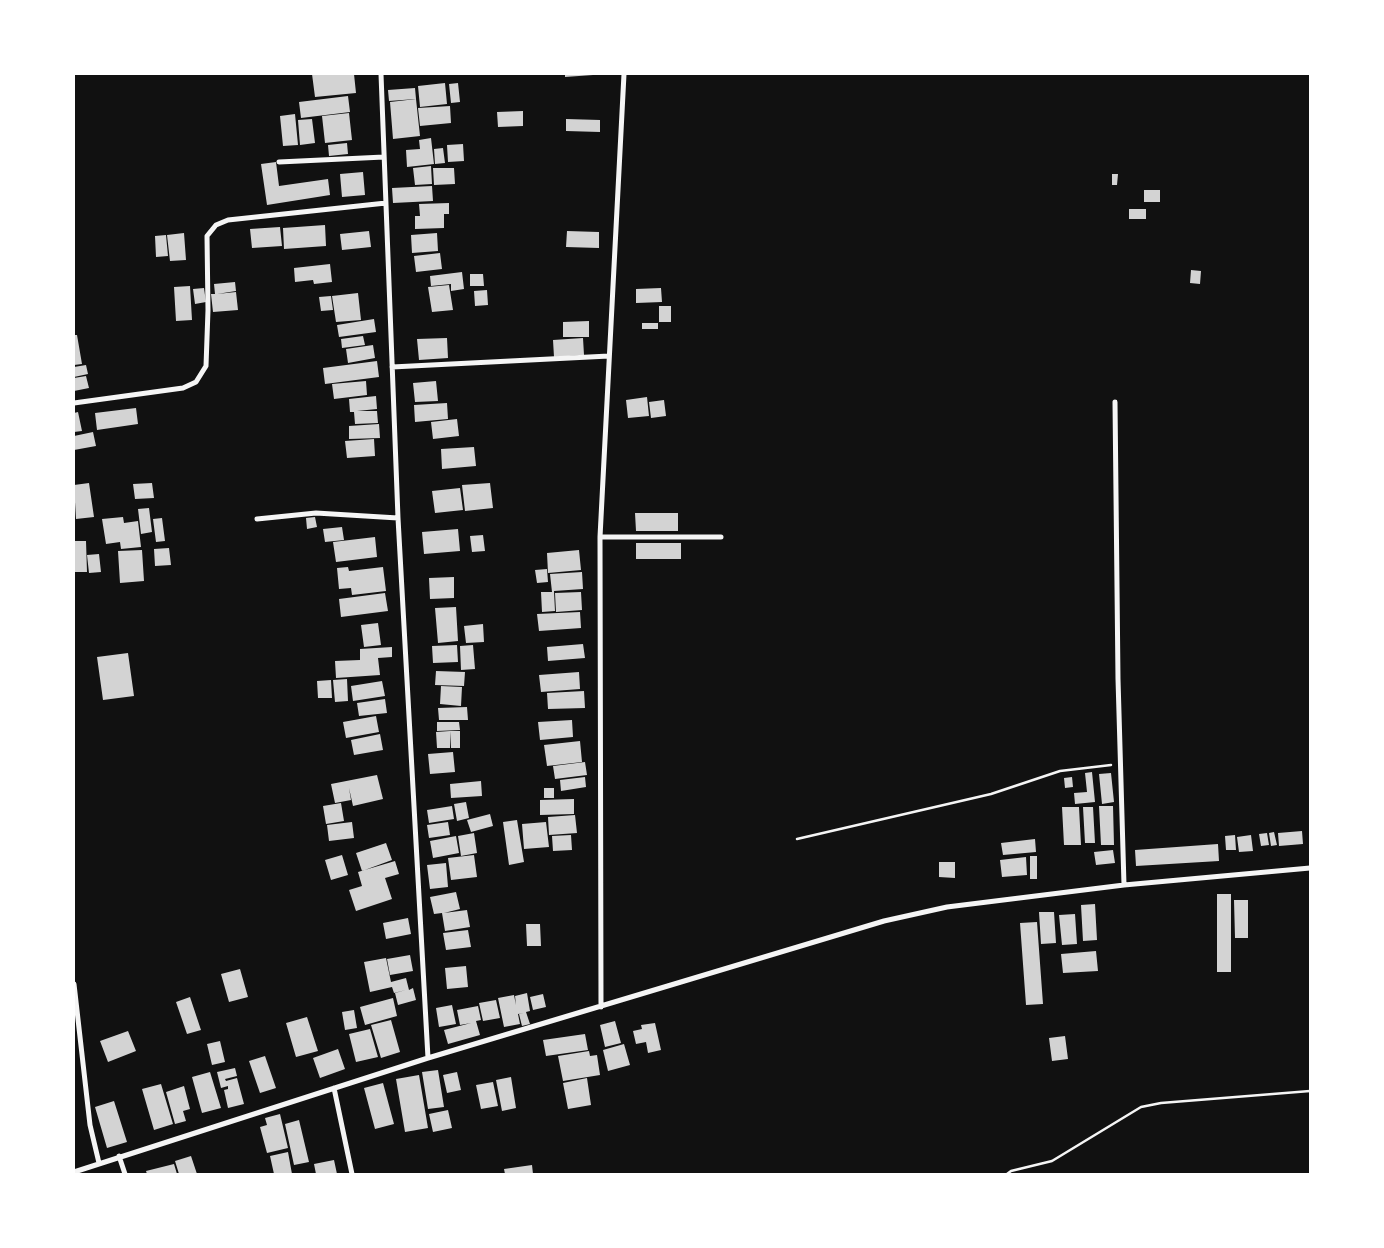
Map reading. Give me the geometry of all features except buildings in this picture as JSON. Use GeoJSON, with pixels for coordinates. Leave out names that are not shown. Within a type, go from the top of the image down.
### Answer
{"type":"FeatureCollection","features":[{"type":"Feature","properties":{"kind":"street"},"geometry":{"type":"LineString","coordinates":[[381,74],[398,518],[428,1058]]}},
{"type":"Feature","properties":{"kind":"street"},"geometry":{"type":"LineString","coordinates":[[601,1007],[600,537],[624,74]]}},
{"type":"Feature","properties":{"kind":"street"},"geometry":{"type":"LineString","coordinates":[[279,162],[384,157]]}},
{"type":"Feature","properties":{"kind":"street"},"geometry":{"type":"LineString","coordinates":[[74,403],[183,388],[196,382],[206,366],[208,310],[207,236],[216,224],[228,220],[386,202]]}},
{"type":"Feature","properties":{"kind":"street"},"geometry":{"type":"LineString","coordinates":[[392,367],[609,356]]}},
{"type":"Feature","properties":{"kind":"street"},"geometry":{"type":"LineString","coordinates":[[1115,402],[1118,679],[1124,885]]}},
{"type":"Feature","properties":{"kind":"street"},"geometry":{"type":"LineString","coordinates":[[257,519],[316,513],[398,518]]}},
{"type":"Feature","properties":{"kind":"street"},"geometry":{"type":"LineString","coordinates":[[600,537],[721,537]]}},
{"type":"Feature","properties":{"kind":"street"},"geometry":{"type":"LineString","coordinates":[[74,1172],[428,1058],[884,921],[947,907],[1124,885],[1310,868]]}},
{"type":"Feature","properties":{"kind":"street"},"geometry":{"type":"LineString","coordinates":[[74,984],[90,1125],[99,1163]]}},
{"type":"Feature","properties":{"kind":"street"},"geometry":{"type":"LineString","coordinates":[[334,1088],[352,1174]]}},
{"type":"Feature","properties":{"kind":"street"},"geometry":{"type":"LineString","coordinates":[[119,1156],[125,1174]]}},
{"type":"Feature","properties":{"kind":"path"},"geometry":{"type":"LineString","coordinates":[[797,839],[991,794],[1060,771],[1120,764]]}},
{"type":"Feature","properties":{"kind":"path"},"geometry":{"type":"LineString","coordinates":[[1008,1174],[1052,1161],[1072,1151],[1141,1107],[1310,1091]]}}]}
